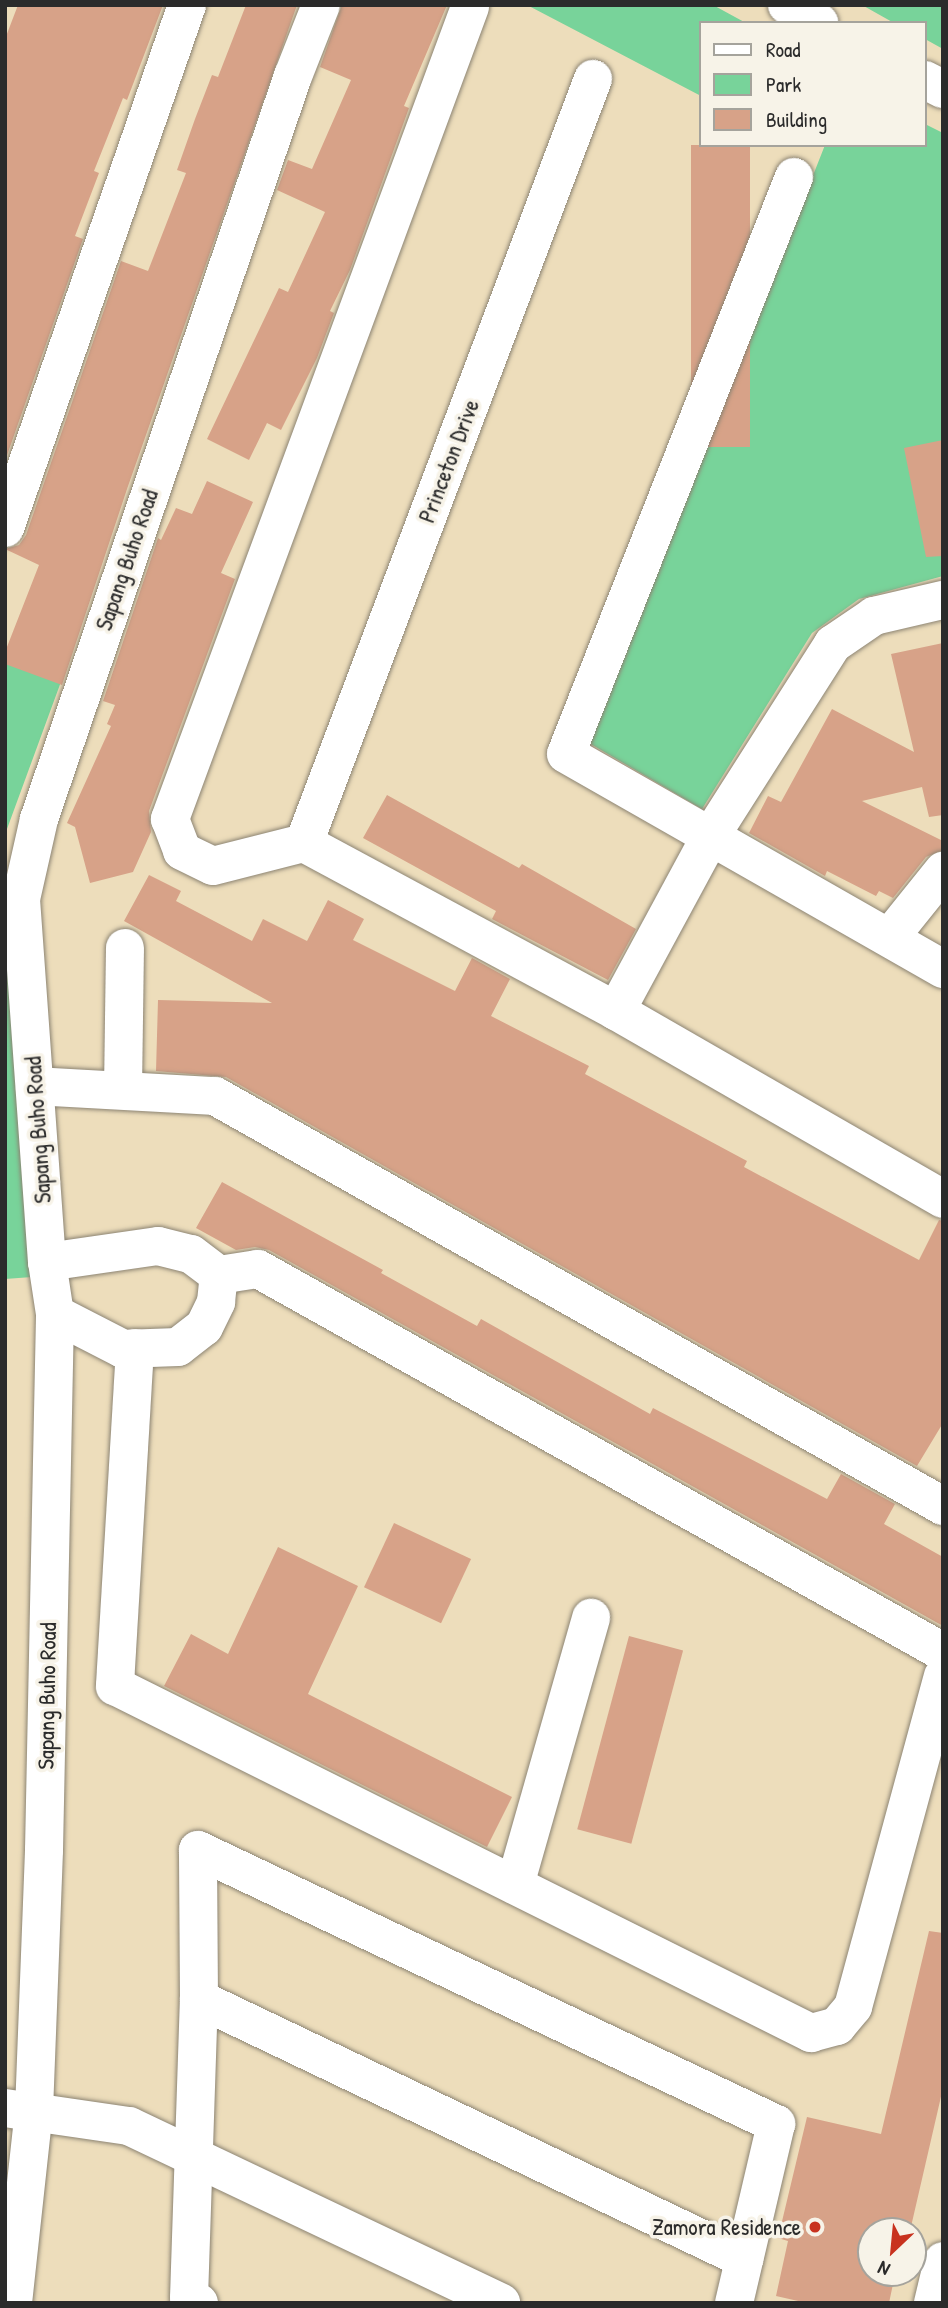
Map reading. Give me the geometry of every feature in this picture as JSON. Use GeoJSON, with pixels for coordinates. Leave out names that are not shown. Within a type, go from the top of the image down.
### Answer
{"type":"FeatureCollection","features":[{"type":"Feature","properties":{"kind":"street"},"geometry":{"type":"LineString","coordinates":[[5,528],[187,5]]}},
{"type":"Feature","properties":{"kind":"street","name":"Sapang Buho Road"},"geometry":{"type":"LineString","coordinates":[[13,2303],[20,2110],[44,1850],[55,1314],[47,1262],[21,899],[39,819],[288,89],[321,5]]}},
{"type":"Feature","properties":{"kind":"street"},"geometry":{"type":"LineString","coordinates":[[787,5],[815,21]]}},
{"type":"Feature","properties":{"kind":"street"},"geometry":{"type":"LineString","coordinates":[[470,7],[170,819],[182,851],[213,866],[304,843],[616,1011],[943,1199]]}},
{"type":"Feature","properties":{"kind":"street","name":"Princeton Drive"},"geometry":{"type":"LineString","coordinates":[[304,843],[593,79]]}},
{"type":"Feature","properties":{"kind":"street"},"geometry":{"type":"LineString","coordinates":[[927,81],[943,89]]}},
{"type":"Feature","properties":{"kind":"street"},"geometry":{"type":"LineString","coordinates":[[794,177],[566,754],[943,969]]}},
{"type":"Feature","properties":{"kind":"street"},"geometry":{"type":"LineString","coordinates":[[616,1011],[710,838],[833,644],[874,616],[943,600]]}},
{"type":"Feature","properties":{"kind":"street"},"geometry":{"type":"LineString","coordinates":[[890,937],[943,871]]}},
{"type":"Feature","properties":{"kind":"street"},"geometry":{"type":"LineString","coordinates":[[123,1090],[125,948]]}},
{"type":"Feature","properties":{"kind":"street"},"geometry":{"type":"LineString","coordinates":[[35,1086],[215,1096],[943,1506]]}},
{"type":"Feature","properties":{"kind":"street"},"geometry":{"type":"LineString","coordinates":[[47,1262],[158,1246],[191,1255],[219,1276],[258,1269],[943,1652]]}},
{"type":"Feature","properties":{"kind":"street"},"geometry":{"type":"LineString","coordinates":[[55,1314],[123,1349],[178,1346],[204,1327],[216,1302],[219,1276]]}},
{"type":"Feature","properties":{"kind":"street"},"geometry":{"type":"LineString","coordinates":[[135,1348],[115,1686],[811,2033],[837,2026],[853,2007],[943,1676]]}},
{"type":"Feature","properties":{"kind":"street"},"geometry":{"type":"LineString","coordinates":[[515,1885],[591,1618]]}},
{"type":"Feature","properties":{"kind":"street"},"geometry":{"type":"LineString","coordinates":[[199,2303],[189,2298],[199,1998],[198,1850],[776,2123],[734,2303]]}},
{"type":"Feature","properties":{"kind":"street"},"geometry":{"type":"LineString","coordinates":[[199,1998],[744,2259]]}},
{"type":"Feature","properties":{"kind":"street"},"geometry":{"type":"LineString","coordinates":[[20,2110],[129,2126],[501,2303]]}},
{"type":"Feature","properties":{"kind":"street"},"geometry":{"type":"LineString","coordinates":[[933,2303],[943,2261]]}},
{"type":"Feature","properties":{"kind":"green space"},"geometry":{"type":"Polygon","coordinates":[[[527,5],[713,5],[742,21],[699,21],[699,95],[527,5]]]}},
{"type":"Feature","properties":{"kind":"green space"},"geometry":{"type":"Polygon","coordinates":[[[862,5],[943,5],[943,49],[927,40],[927,21],[890,21],[862,5]]]}},
{"type":"Feature","properties":{"kind":"green space"},"geometry":{"type":"Polygon","coordinates":[[[927,125],[943,133],[943,576],[859,599],[812,633],[702,809],[589,743],[824,147],[927,147],[927,125]]]}},
{"type":"Feature","properties":{"kind":"green space"},"geometry":{"type":"Polygon","coordinates":[[[5,659],[62,679],[7,829],[5,866],[5,659]]]}},
{"type":"Feature","properties":{"kind":"green space"},"geometry":{"type":"Polygon","coordinates":[[[5,934],[32,1277],[5,1279],[5,934]]]}},
{"type":"Feature","properties":{"kind":"building"},"geometry":{"type":"Polygon","coordinates":[[[18,5],[163,5],[127,100],[123,98],[94,171],[99,173],[75,236],[83,239],[5,461],[5,39],[18,5]]]}},
{"type":"Feature","properties":{"kind":"building"},"geometry":{"type":"Polygon","coordinates":[[[246,5],[297,5],[127,489],[62,685],[5,664],[5,652],[39,565],[5,549],[19,545],[26,535],[121,261],[148,271],[186,173],[177,170],[195,119],[212,75],[218,77],[246,5]]]}},
{"type":"Feature","properties":{"kind":"building"},"geometry":{"type":"Polygon","coordinates":[[[342,5],[447,5],[404,106],[409,108],[350,270],[330,311],[334,313],[317,358],[281,430],[267,423],[249,460],[207,439],[279,288],[288,292],[325,212],[277,190],[288,160],[312,169],[351,80],[320,67],[342,5]]]}},
{"type":"Feature","properties":{"kind":"building"},"geometry":{"type":"Polygon","coordinates":[[[691,145],[750,147],[750,447],[691,447],[691,145]]]}},
{"type":"Feature","properties":{"kind":"building"},"geometry":{"type":"Polygon","coordinates":[[[943,440],[943,556],[926,557],[904,448],[943,440]]]}},
{"type":"Feature","properties":{"kind":"building"},"geometry":{"type":"Polygon","coordinates":[[[207,481],[253,502],[221,573],[235,579],[149,811],[151,832],[133,872],[90,883],[75,827],[67,823],[111,726],[107,724],[115,705],[103,701],[158,538],[161,540],[176,508],[192,514],[207,481]]]}},
{"type":"Feature","properties":{"kind":"building"},"geometry":{"type":"Polygon","coordinates":[[[943,643],[943,815],[929,817],[922,787],[862,801],[943,841],[943,850],[926,857],[893,898],[879,891],[876,896],[827,871],[825,876],[749,833],[768,796],[781,802],[832,709],[914,752],[891,654],[943,643]]]}},
{"type":"Feature","properties":{"kind":"building"},"geometry":{"type":"Polygon","coordinates":[[[387,795],[519,868],[522,864],[636,929],[608,980],[492,919],[496,911],[363,838],[387,795]]]}},
{"type":"Feature","properties":{"kind":"building"},"geometry":{"type":"Polygon","coordinates":[[[149,875],[181,891],[176,901],[252,941],[263,919],[307,941],[328,900],[364,919],[353,940],[455,991],[472,958],[510,979],[491,1016],[589,1066],[585,1074],[747,1161],[744,1167],[919,1260],[939,1220],[943,1221],[943,1423],[917,1466],[226,1077],[156,1071],[158,1000],[272,1003],[124,921],[149,875]]]}},
{"type":"Feature","properties":{"kind":"building"},"geometry":{"type":"Polygon","coordinates":[[[222,1182],[383,1270],[381,1273],[477,1326],[481,1319],[650,1414],[653,1408],[827,1499],[841,1474],[895,1504],[884,1524],[943,1557],[943,1626],[269,1250],[255,1247],[236,1250],[196,1228],[222,1182]]]}},
{"type":"Feature","properties":{"kind":"building"},"geometry":{"type":"Polygon","coordinates":[[[394,1523],[471,1559],[441,1623],[364,1587],[394,1523]]]}},
{"type":"Feature","properties":{"kind":"building"},"geometry":{"type":"Polygon","coordinates":[[[278,1547],[358,1586],[308,1694],[512,1797],[487,1847],[164,1686],[191,1634],[228,1654],[278,1547]]]}},
{"type":"Feature","properties":{"kind":"building"},"geometry":{"type":"Polygon","coordinates":[[[629,1636],[683,1650],[631,1844],[577,1829],[629,1636]]]}},
{"type":"Feature","properties":{"kind":"building"},"geometry":{"type":"Polygon","coordinates":[[[929,1931],[943,1933],[943,2088],[913,2217],[857,2217],[857,2287],[892,2287],[889,2303],[807,2303],[776,2296],[788,2241],[778,2238],[807,2117],[881,2134],[929,1931]]]}},
{"type":"Feature","properties":{"kind":"place","name":"Zamora Residence"},"geometry":{"type":"Point","coordinates":[815,2227]}}]}
